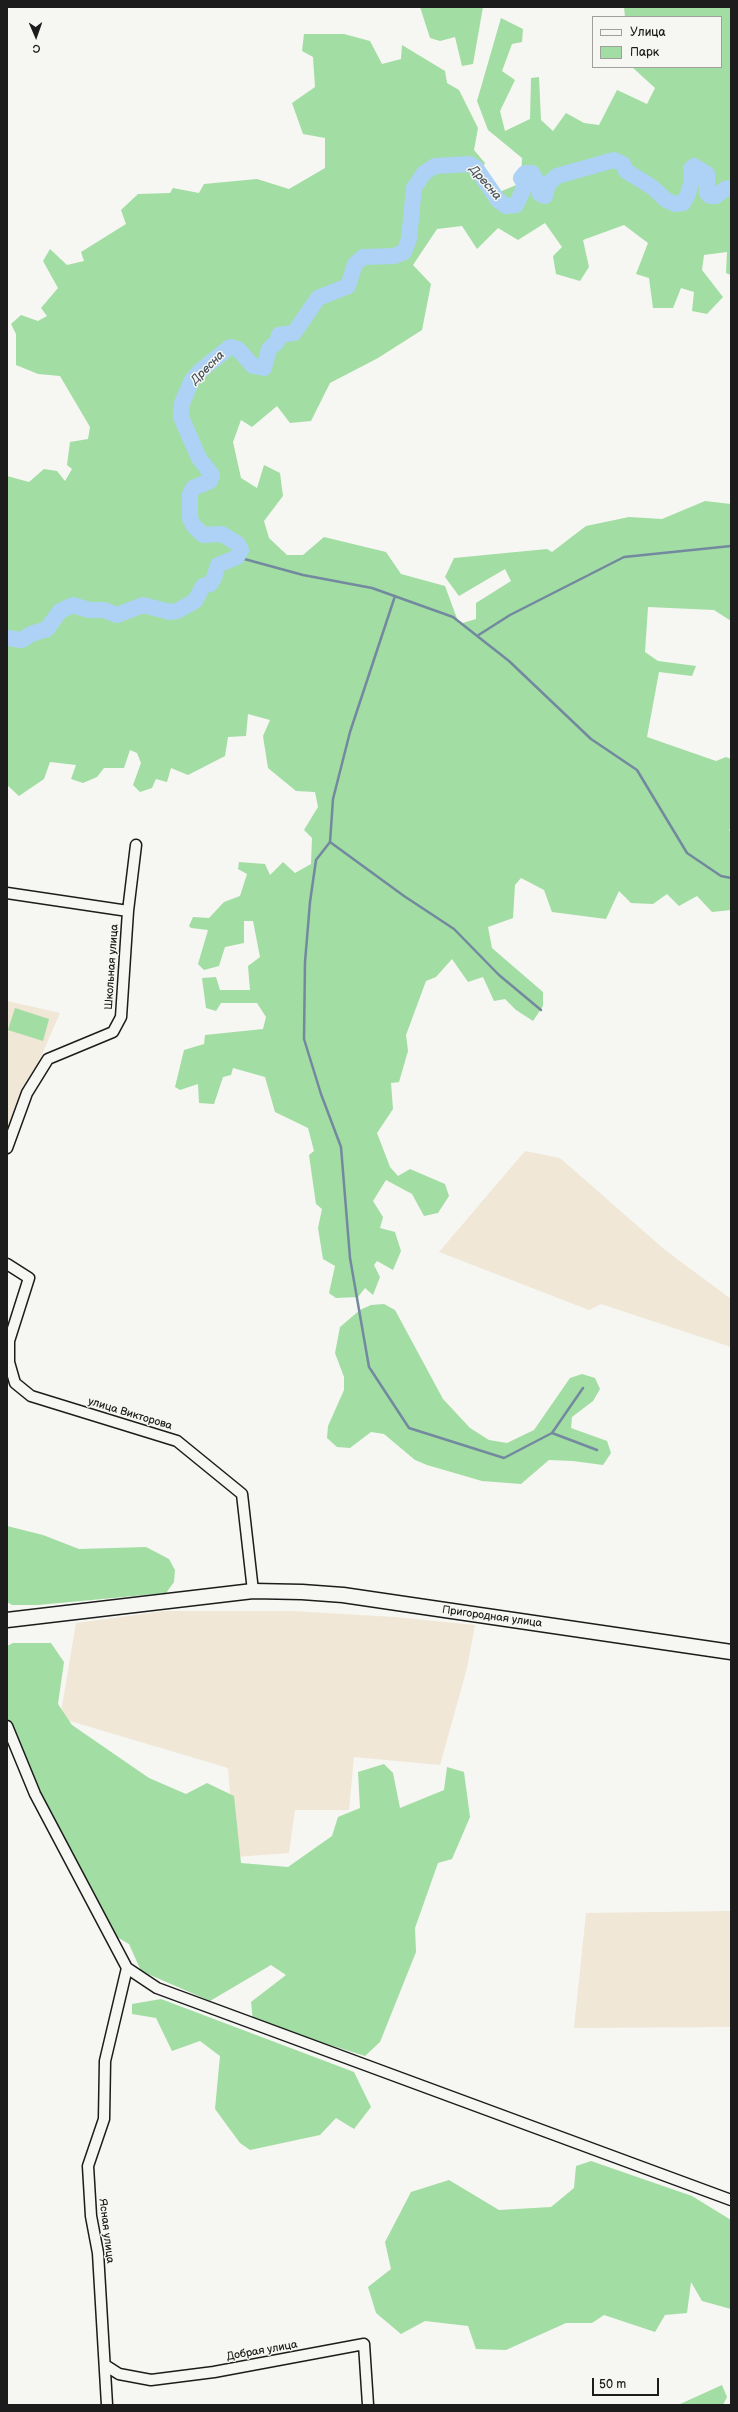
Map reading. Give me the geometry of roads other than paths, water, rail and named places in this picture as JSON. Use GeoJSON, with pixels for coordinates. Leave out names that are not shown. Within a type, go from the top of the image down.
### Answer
{"type":"FeatureCollection","features":[{"type":"Feature","properties":{"kind":"street","name":"Школьная улица"},"geometry":{"type":"LineString","coordinates":[[7,1148],[27,1093],[48,1058],[113,1032],[121,1016],[128,910],[136,846]]}},
{"type":"Feature","properties":{"kind":"street","name":"Школьная улица"},"geometry":{"type":"LineString","coordinates":[[7,893],[128,910]]}},
{"type":"Feature","properties":{"kind":"street","name":"улица Викторова"},"geometry":{"type":"LineString","coordinates":[[7,1264],[29,1278],[8,1341],[11,1375],[23,1391],[31,1396],[177,1441],[242,1494],[253,1592]]}},
{"type":"Feature","properties":{"kind":"street","name":"Пригородная улица"},"geometry":{"type":"LineString","coordinates":[[7,1620],[253,1592],[343,1595],[731,1652]]}},
{"type":"Feature","properties":{"kind":"street"},"geometry":{"type":"LineString","coordinates":[[7,1726],[35,1794],[127,1968],[157,1988],[731,2200]]}},
{"type":"Feature","properties":{"kind":"street","name":"Ясная улица"},"geometry":{"type":"LineString","coordinates":[[107,2405],[98,2254],[91,2216],[88,2166],[104,2118],[104,2061],[127,1968]]}},
{"type":"Feature","properties":{"kind":"street","name":"Добрая улица"},"geometry":{"type":"LineString","coordinates":[[104,2364],[119,2374],[151,2380],[214,2372],[364,2344],[368,2405]]}},
{"type":"Feature","properties":{"kind":"waterway","name":"Дресна"},"geometry":{"type":"LineString","coordinates":[[7,638],[22,640],[31,634],[47,629],[60,611],[73,605],[89,610],[104,610],[117,615],[143,605],[170,612],[177,611],[195,601],[203,586],[210,584],[214,578],[218,565],[237,557],[241,550],[238,544],[222,534],[203,535],[193,525],[190,518],[190,494],[193,488],[210,481],[212,475],[199,458],[181,417],[182,403],[192,380],[200,371],[230,347],[238,349],[253,366],[264,368],[269,349],[277,342],[279,335],[294,333],[318,298],[348,286],[355,264],[363,257],[394,256],[404,252],[409,239],[414,188],[424,173],[435,166],[470,164],[476,168],[498,200],[506,206],[516,205],[525,185],[521,178],[525,173],[532,173],[537,182],[540,194],[545,196],[548,184],[557,176],[614,160],[623,164],[626,171],[652,187],[666,200],[675,204],[683,203],[688,194],[692,180],[691,169],[694,166],[707,174],[707,193],[710,196],[716,196],[725,189],[731,188]]}},
{"type":"Feature","properties":{"kind":"waterway"},"geometry":{"type":"LineString","coordinates":[[477,636],[510,615],[624,557],[731,546]]}},
{"type":"Feature","properties":{"kind":"waterway"},"geometry":{"type":"LineString","coordinates":[[237,557],[303,575],[372,588],[453,617],[509,661],[591,739],[637,770],[687,853],[721,876],[731,878]]}},
{"type":"Feature","properties":{"kind":"waterway"},"geometry":{"type":"LineString","coordinates":[[395,596],[350,732],[333,799],[330,842],[404,896],[454,929],[499,975],[541,1010]]}},
{"type":"Feature","properties":{"kind":"waterway"},"geometry":{"type":"LineString","coordinates":[[330,842],[316,860],[310,902],[305,962],[304,1039],[321,1094],[341,1147],[350,1258],[369,1367],[409,1428],[504,1458],[552,1433],[583,1388]]}},
{"type":"Feature","properties":{"kind":"waterway"},"geometry":{"type":"LineString","coordinates":[[552,1433],[597,1450]]}}]}
